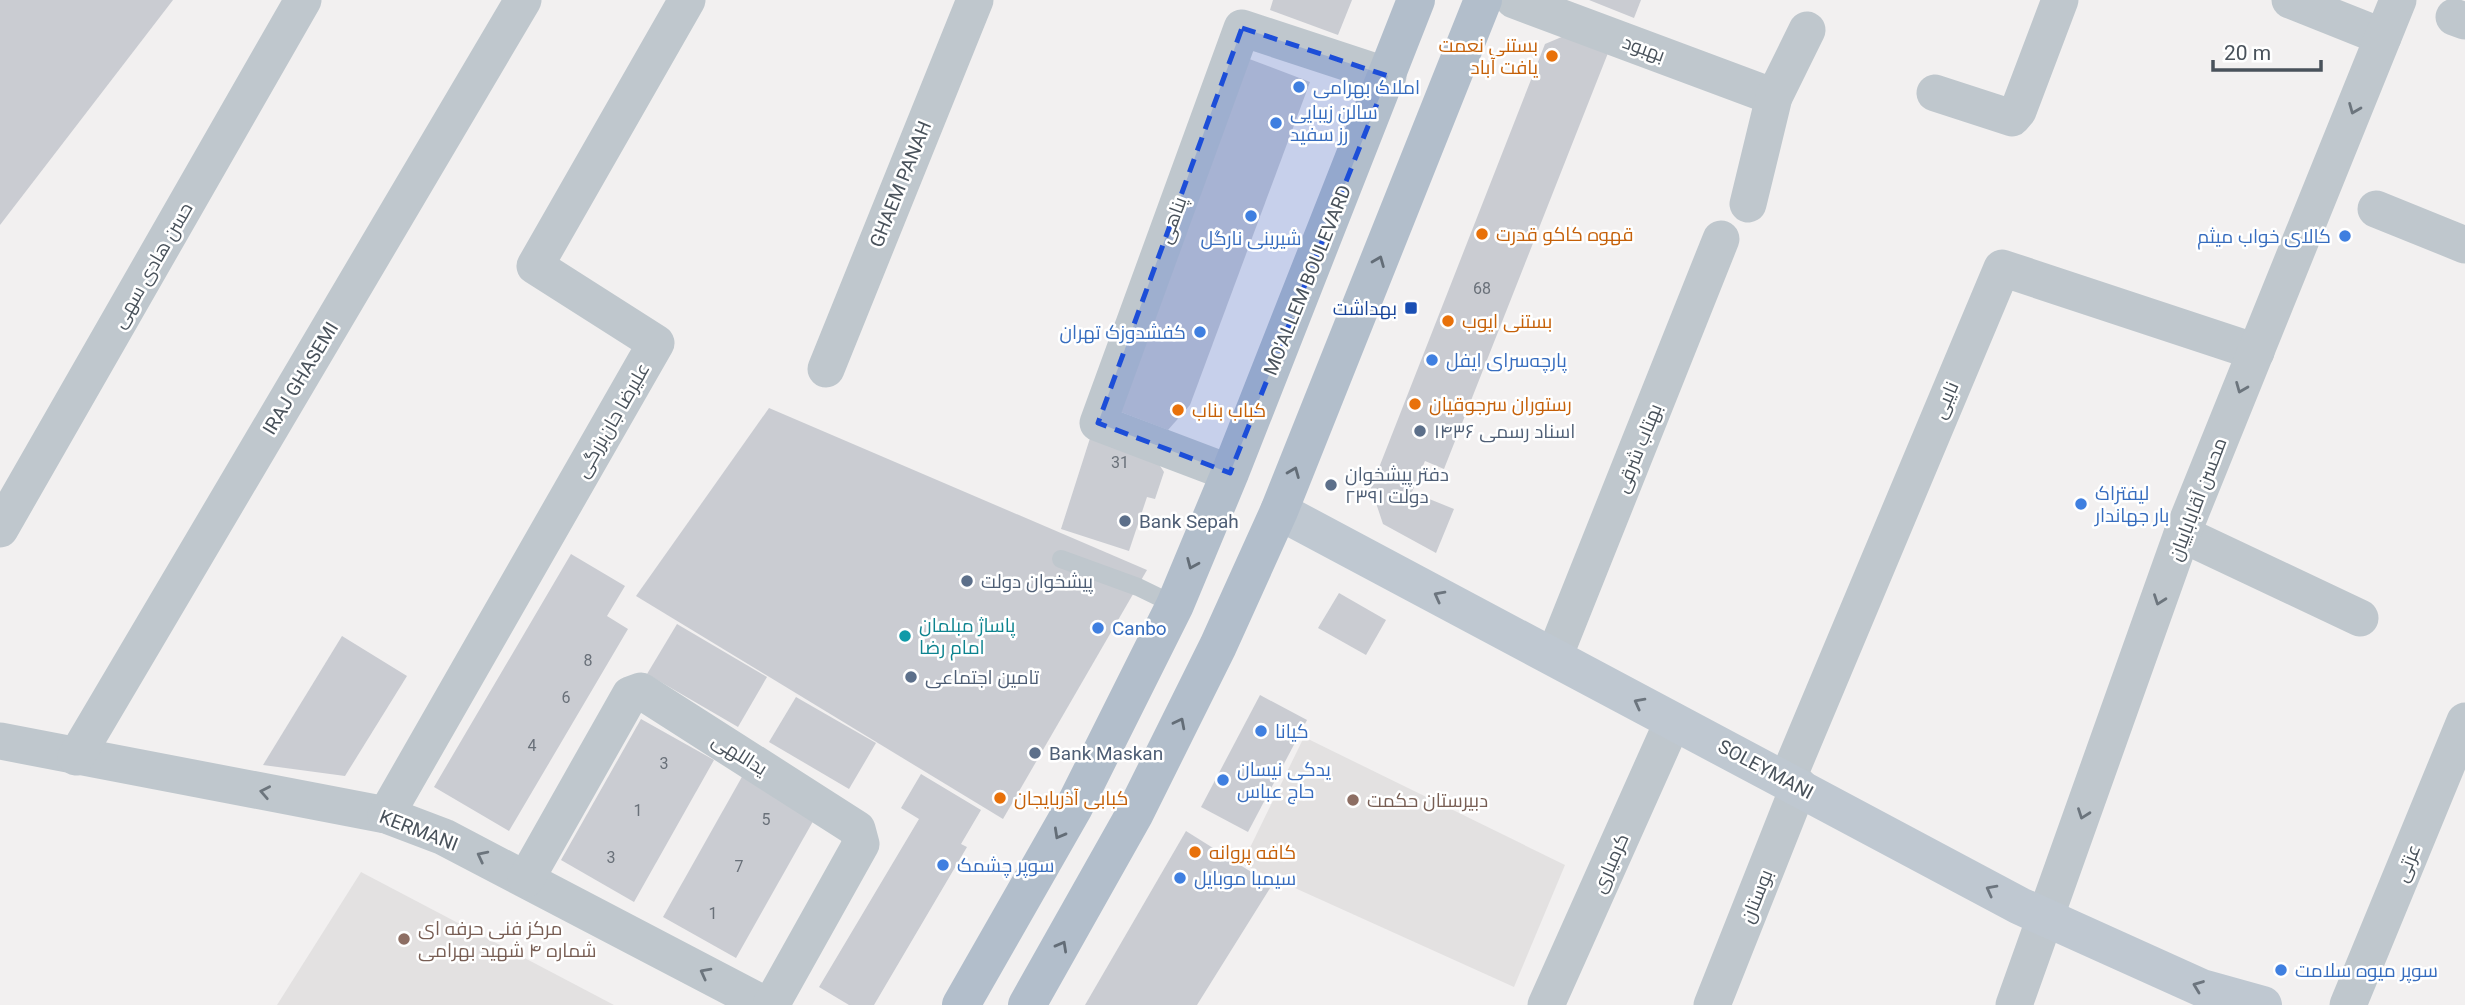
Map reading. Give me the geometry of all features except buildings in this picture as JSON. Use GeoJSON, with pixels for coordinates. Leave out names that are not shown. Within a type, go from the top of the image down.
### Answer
{"type":"FeatureCollection","features":[{"type":"Feature","properties":{"kind":"main road","name":"MO'ALLEM BOULEVARD"},"geometry":{"type":"LineString","coordinates":[[961,1005],[1074,807],[1175,605],[1230,473],[1416,0]]}},
{"type":"Feature","properties":{"kind":"main road"},"geometry":{"type":"LineString","coordinates":[[1027,1005],[1134,815],[1218,646],[1279,510],[1483,0]]}},
{"type":"Feature","properties":{"kind":"main road","name":"SOLEYMANI"},"geometry":{"type":"LineString","coordinates":[[1279,510],[2046,918],[2202,988],[2263,1005]]}},
{"type":"Feature","properties":{"kind":"street","name":"حسن هادی سهی"},"geometry":{"type":"LineString","coordinates":[[0,529],[303,0]]}},
{"type":"Feature","properties":{"kind":"street","name":"IRAJ GHASEMI"},"geometry":{"type":"LineString","coordinates":[[76,757],[523,0]]}},
{"type":"Feature","properties":{"kind":"street","name":"علیرضا جان‌بزرگی"},"geometry":{"type":"LineString","coordinates":[[386,815],[656,343],[535,266],[687,0]]}},
{"type":"Feature","properties":{"kind":"street","name":"GHAEM PANAH"},"geometry":{"type":"LineString","coordinates":[[826,369],[975,0]]}},
{"type":"Feature","properties":{"kind":"street","name":"بهبود"},"geometry":{"type":"LineString","coordinates":[[1514,0],[1774,97]]}},
{"type":"Feature","properties":{"kind":"street"},"geometry":{"type":"LineString","coordinates":[[1935,93],[2012,118],[2018,111],[2060,0]]}},
{"type":"Feature","properties":{"kind":"street"},"geometry":{"type":"LineString","coordinates":[[2290,0],[2382,37]]}},
{"type":"Feature","properties":{"kind":"street","name":"محسن آقاباباییان"},"geometry":{"type":"LineString","coordinates":[[2014,1005],[2182,534],[2398,0]]}},
{"type":"Feature","properties":{"kind":"street","name":"پناهی"},"geometry":{"type":"LineString","coordinates":[[1230,473],[1098,423],[1242,28],[1388,76]]}},
{"type":"Feature","properties":{"kind":"street"},"geometry":{"type":"LineString","coordinates":[[1748,204],[1774,97],[1807,30]]}},
{"type":"Feature","properties":{"kind":"street"},"geometry":{"type":"LineString","coordinates":[[2376,209],[2465,245]]}},
{"type":"Feature","properties":{"kind":"street","name":"بهتاب شرقی"},"geometry":{"type":"LineString","coordinates":[[1554,657],[1721,239]]}},
{"type":"Feature","properties":{"kind":"street","name":"نایبی"},"geometry":{"type":"LineString","coordinates":[[1793,783],[2002,268],[2256,352]]}},
{"type":"Feature","properties":{"kind":"street"},"geometry":{"type":"LineString","coordinates":[[2182,534],[2360,618]]}},
{"type":"Feature","properties":{"kind":"street","name":"یداللهی"},"geometry":{"type":"LineString","coordinates":[[526,879],[630,695],[641,691],[858,829],[862,836],[861,844],[771,1005]]}},
{"type":"Feature","properties":{"kind":"street","name":"کرمیاری"},"geometry":{"type":"LineString","coordinates":[[1546,1005],[1673,721]]}},
{"type":"Feature","properties":{"kind":"street","name":"عزتی"},"geometry":{"type":"LineString","coordinates":[[2348,1005],[2465,721]]}},
{"type":"Feature","properties":{"kind":"street","name":"KERMANI"},"geometry":{"type":"LineString","coordinates":[[0,741],[386,815],[444,837],[765,1005]]}},
{"type":"Feature","properties":{"kind":"street","name":"بوستان"},"geometry":{"type":"LineString","coordinates":[[1712,1005],[1793,783]]}},
{"type":"Feature","properties":{"kind":"lane"},"geometry":{"type":"LineString","coordinates":[[1061,559],[1138,587],[1175,605]]}},
{"type":"Feature","properties":{"kind":"highlighted area"},"geometry":{"type":"Polygon","coordinates":[[[1242,28],[1388,76],[1230,473],[1098,423],[1242,28]]]}},
{"type":"Feature","properties":{"kind":"shaded area","name":"دبیرستان حکمت"},"geometry":{"type":"Polygon","coordinates":[[[1304,737],[1565,865],[1514,987],[1242,864],[1304,737]]]}},
{"type":"Feature","properties":{"kind":"shaded area","name":"مرکز فنی حرفه ای شماره ۴ شهید بهرامی"},"geometry":{"type":"Polygon","coordinates":[[[361,872],[614,1005],[277,1005],[361,872]]]}},
{"type":"Feature","properties":{"kind":"place","name":"بستنی نعمت یافت آباد"},"geometry":{"type":"Point","coordinates":[1552,56]}},
{"type":"Feature","properties":{"kind":"place","name":"املاک بهرامی"},"geometry":{"type":"Point","coordinates":[1299,87]}},
{"type":"Feature","properties":{"kind":"place","name":"سالن زیبایی رز سفید"},"geometry":{"type":"Point","coordinates":[1276,123]}},
{"type":"Feature","properties":{"kind":"place","name":"شیرینی نارگل"},"geometry":{"type":"Point","coordinates":[1251,216]}},
{"type":"Feature","properties":{"kind":"place","name":"قهوه کاکو قدرت"},"geometry":{"type":"Point","coordinates":[1482,234]}},
{"type":"Feature","properties":{"kind":"place","name":"کالای خواب میثم"},"geometry":{"type":"Point","coordinates":[2345,236]}},
{"type":"Feature","properties":{"kind":"place","name":"بهداشت"},"geometry":{"type":"Point","coordinates":[1411,308]}},
{"type":"Feature","properties":{"kind":"place","name":"بستنی ایوب"},"geometry":{"type":"Point","coordinates":[1448,321]}},
{"type":"Feature","properties":{"kind":"place","name":"کفشدوزک تهران"},"geometry":{"type":"Point","coordinates":[1200,332]}},
{"type":"Feature","properties":{"kind":"place","name":"پارچه‌سرای ایفل"},"geometry":{"type":"Point","coordinates":[1432,360]}},
{"type":"Feature","properties":{"kind":"place","name":"رستوران سرجوقیان"},"geometry":{"type":"Point","coordinates":[1415,404]}},
{"type":"Feature","properties":{"kind":"place","name":"کباب بناب"},"geometry":{"type":"Point","coordinates":[1178,410]}},
{"type":"Feature","properties":{"kind":"place","name":"اسناد رسمی ۱۴۳۶"},"geometry":{"type":"Point","coordinates":[1420,431]}},
{"type":"Feature","properties":{"kind":"place","name":"دفتر پیشخوان دولت ۲۳۹۱"},"geometry":{"type":"Point","coordinates":[1331,485]}},
{"type":"Feature","properties":{"kind":"place","name":"لیفتراک بار جهاندار"},"geometry":{"type":"Point","coordinates":[2081,504]}},
{"type":"Feature","properties":{"kind":"place","name":"Bank Sepah"},"geometry":{"type":"Point","coordinates":[1125,521]}},
{"type":"Feature","properties":{"kind":"place","name":"پیشخوان دولت"},"geometry":{"type":"Point","coordinates":[967,581]}},
{"type":"Feature","properties":{"kind":"place","name":"Canbo"},"geometry":{"type":"Point","coordinates":[1098,628]}},
{"type":"Feature","properties":{"kind":"place","name":"پاساژ مبلمان امام رضا"},"geometry":{"type":"Point","coordinates":[905,636]}},
{"type":"Feature","properties":{"kind":"place","name":"تامین اجتماعی"},"geometry":{"type":"Point","coordinates":[911,677]}},
{"type":"Feature","properties":{"kind":"place","name":"کیانا"},"geometry":{"type":"Point","coordinates":[1261,731]}},
{"type":"Feature","properties":{"kind":"place","name":"Bank Maskan"},"geometry":{"type":"Point","coordinates":[1035,753]}},
{"type":"Feature","properties":{"kind":"place","name":"یدکی نیسان حاج عباس"},"geometry":{"type":"Point","coordinates":[1223,780]}},
{"type":"Feature","properties":{"kind":"place","name":"کبابی آذربایجان"},"geometry":{"type":"Point","coordinates":[1000,798]}},
{"type":"Feature","properties":{"kind":"place","name":"دبیرستان حکمت"},"geometry":{"type":"Point","coordinates":[1353,800]}},
{"type":"Feature","properties":{"kind":"place","name":"کافه پروانه"},"geometry":{"type":"Point","coordinates":[1195,852]}},
{"type":"Feature","properties":{"kind":"place","name":"سوپر چشمک"},"geometry":{"type":"Point","coordinates":[943,865]}},
{"type":"Feature","properties":{"kind":"place","name":"سیمبا موبایل"},"geometry":{"type":"Point","coordinates":[1180,878]}},
{"type":"Feature","properties":{"kind":"place","name":"مرکز فنی حرفه ای شماره ۴ شهید بهرامی"},"geometry":{"type":"Point","coordinates":[404,939]}},
{"type":"Feature","properties":{"kind":"place","name":"سوپر میوه سلامت"},"geometry":{"type":"Point","coordinates":[2281,970]}}]}
